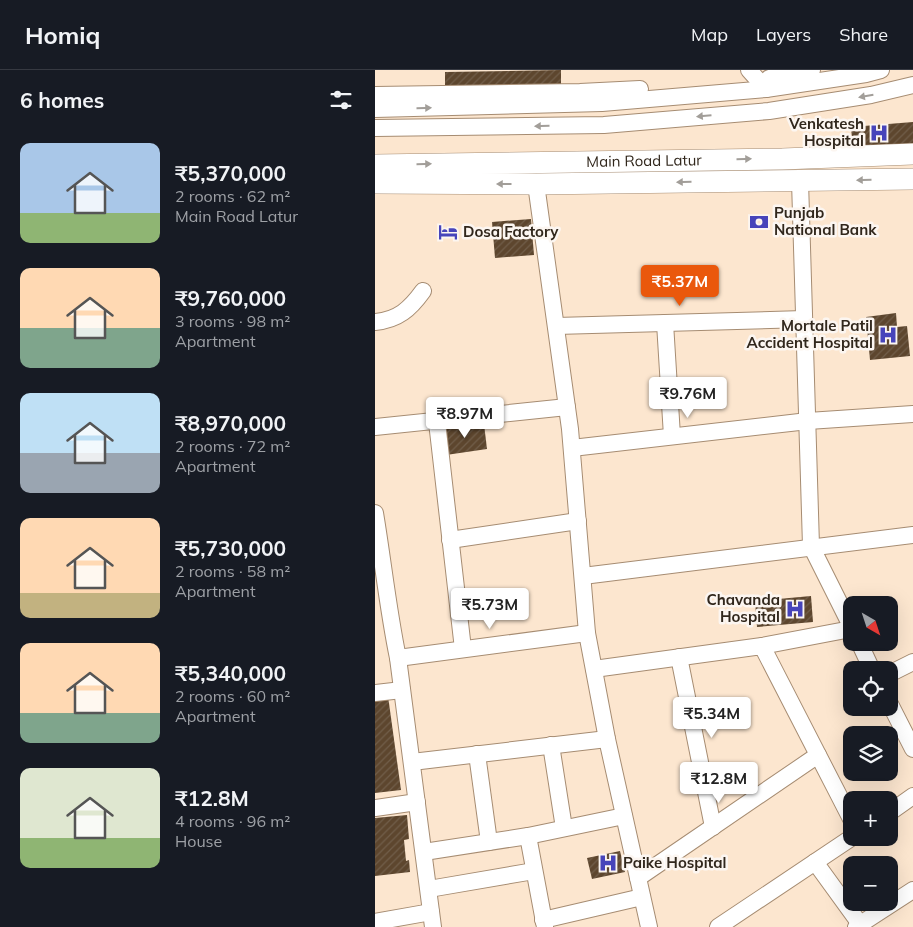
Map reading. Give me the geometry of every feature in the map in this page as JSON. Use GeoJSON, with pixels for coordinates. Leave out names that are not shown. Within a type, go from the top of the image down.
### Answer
{"type":"FeatureCollection","features":[{"type":"Feature","properties":{"kind":"main road","name":"Main Road Latur"},"geometry":{"type":"LineString","coordinates":[[375,165],[782,159],[913,154]]}},
{"type":"Feature","properties":{"kind":"main road","name":"Main Road Latur"},"geometry":{"type":"LineString","coordinates":[[375,184],[913,179]]}},
{"type":"Feature","properties":{"kind":"street"},"geometry":{"type":"LineString","coordinates":[[375,95],[581,92],[680,87],[812,70]]}},
{"type":"Feature","properties":{"kind":"street"},"geometry":{"type":"LineString","coordinates":[[375,109],[602,103],[756,76],[870,71]]}},
{"type":"Feature","properties":{"kind":"street"},"geometry":{"type":"LineString","coordinates":[[375,128],[604,125],[769,111],[871,95],[913,85]]}},
{"type":"Feature","properties":{"kind":"street"},"geometry":{"type":"LineString","coordinates":[[571,125],[572,104]]}},
{"type":"Feature","properties":{"kind":"street"},"geometry":{"type":"LineString","coordinates":[[800,181],[811,546],[843,612]]}},
{"type":"Feature","properties":{"kind":"street"},"geometry":{"type":"LineString","coordinates":[[536,184],[557,326],[572,448],[587,633],[607,739],[649,927]]}},
{"type":"Feature","properties":{"kind":"street"},"geometry":{"type":"LineString","coordinates":[[375,322],[389,320],[406,312],[413,306],[423,291]]}},
{"type":"Feature","properties":{"kind":"street"},"geometry":{"type":"LineString","coordinates":[[557,326],[804,319]]}},
{"type":"Feature","properties":{"kind":"street"},"geometry":{"type":"LineString","coordinates":[[665,323],[672,436]]}},
{"type":"Feature","properties":{"kind":"street"},"geometry":{"type":"LineString","coordinates":[[375,428],[567,406]]}},
{"type":"Feature","properties":{"kind":"street"},"geometry":{"type":"LineString","coordinates":[[572,448],[808,421],[913,414]]}},
{"type":"Feature","properties":{"kind":"street"},"geometry":{"type":"LineString","coordinates":[[437,422],[463,649]]}},
{"type":"Feature","properties":{"kind":"street"},"geometry":{"type":"LineString","coordinates":[[375,513],[380,573],[402,690],[432,919],[375,922]]}},
{"type":"Feature","properties":{"kind":"street"},"geometry":{"type":"LineString","coordinates":[[450,540],[578,521]]}},
{"type":"Feature","properties":{"kind":"street"},"geometry":{"type":"LineString","coordinates":[[583,576],[913,534]]}},
{"type":"Feature","properties":{"kind":"street"},"geometry":{"type":"LineString","coordinates":[[594,669],[762,646],[843,630]]}},
{"type":"Feature","properties":{"kind":"street"},"geometry":{"type":"LineString","coordinates":[[397,658],[587,633]]}},
{"type":"Feature","properties":{"kind":"street"},"geometry":{"type":"LineString","coordinates":[[762,646],[843,803]]}},
{"type":"Feature","properties":{"kind":"street"},"geometry":{"type":"LineString","coordinates":[[679,657],[713,826]]}},
{"type":"Feature","properties":{"kind":"street"},"geometry":{"type":"LineString","coordinates":[[898,670],[913,662]]}},
{"type":"Feature","properties":{"kind":"street"},"geometry":{"type":"LineString","coordinates":[[375,693],[402,690]]}},
{"type":"Feature","properties":{"kind":"street"},"geometry":{"type":"LineString","coordinates":[[896,716],[913,749]]}},
{"type":"Feature","properties":{"kind":"street"},"geometry":{"type":"LineString","coordinates":[[412,762],[607,739]]}},
{"type":"Feature","properties":{"kind":"street"},"geometry":{"type":"LineString","coordinates":[[551,745],[564,828]]}},
{"type":"Feature","properties":{"kind":"street"},"geometry":{"type":"LineString","coordinates":[[477,754],[489,842]]}},
{"type":"Feature","properties":{"kind":"street"},"geometry":{"type":"LineString","coordinates":[[638,878],[818,755]]}},
{"type":"Feature","properties":{"kind":"street"},"geometry":{"type":"LineString","coordinates":[[898,807],[913,796]]}},
{"type":"Feature","properties":{"kind":"street"},"geometry":{"type":"LineString","coordinates":[[375,808],[417,802]]}},
{"type":"Feature","properties":{"kind":"street"},"geometry":{"type":"LineString","coordinates":[[424,852],[528,836],[624,816]]}},
{"type":"Feature","properties":{"kind":"street"},"geometry":{"type":"LineString","coordinates":[[528,836],[544,924],[642,897]]}},
{"type":"Feature","properties":{"kind":"street"},"geometry":{"type":"LineString","coordinates":[[718,927],[843,843]]}},
{"type":"Feature","properties":{"kind":"street"},"geometry":{"type":"LineString","coordinates":[[815,862],[858,926],[913,890]]}},
{"type":"Feature","properties":{"kind":"street"},"geometry":{"type":"LineString","coordinates":[[429,890],[534,871]]}},
{"type":"Feature","properties":{"kind":"building"},"geometry":{"type":"Polygon","coordinates":[[[561,70],[561,87],[445,89],[445,72],[561,70]]]}},
{"type":"Feature","properties":{"kind":"building"},"geometry":{"type":"Polygon","coordinates":[[[913,122],[913,145],[853,150],[851,127],[913,122]]]}},
{"type":"Feature","properties":{"kind":"building"},"geometry":{"type":"Polygon","coordinates":[[[531,219],[534,255],[495,258],[492,222],[531,219]]]}},
{"type":"Feature","properties":{"kind":"building"},"geometry":{"type":"Polygon","coordinates":[[[896,313],[897,327],[907,326],[910,356],[870,360],[866,317],[896,313]]]}},
{"type":"Feature","properties":{"kind":"building"},"geometry":{"type":"Polygon","coordinates":[[[484,424],[487,449],[446,455],[442,429],[484,424]]]}},
{"type":"Feature","properties":{"kind":"building"},"geometry":{"type":"Polygon","coordinates":[[[811,596],[813,622],[757,627],[755,601],[811,596]]]}},
{"type":"Feature","properties":{"kind":"building"},"geometry":{"type":"Polygon","coordinates":[[[388,696],[401,790],[375,793],[375,698],[388,696]]]}},
{"type":"Feature","properties":{"kind":"building"},"geometry":{"type":"Polygon","coordinates":[[[407,815],[409,839],[404,840],[406,861],[409,860],[410,872],[375,876],[375,818],[407,815]]]}},
{"type":"Feature","properties":{"kind":"building"},"geometry":{"type":"Polygon","coordinates":[[[620,851],[625,872],[592,879],[587,858],[620,851]]]}},
{"type":"Feature","properties":{"kind":"place","name":"Venkatesh Hospital"},"geometry":{"type":"Point","coordinates":[879,133]}},
{"type":"Feature","properties":{"kind":"place","name":"Punjab National Bank"},"geometry":{"type":"Point","coordinates":[759,222]}},
{"type":"Feature","properties":{"kind":"place","name":"Dosa Factory"},"geometry":{"type":"Point","coordinates":[448,232]}},
{"type":"Feature","properties":{"kind":"place","name":"Mortale Patil Accident Hospital"},"geometry":{"type":"Point","coordinates":[888,335]}},
{"type":"Feature","properties":{"kind":"place","name":"Chavanda Hospital"},"geometry":{"type":"Point","coordinates":[795,609]}},
{"type":"Feature","properties":{"kind":"place","name":"Paike Hospital"},"geometry":{"type":"Point","coordinates":[608,863]}}]}
